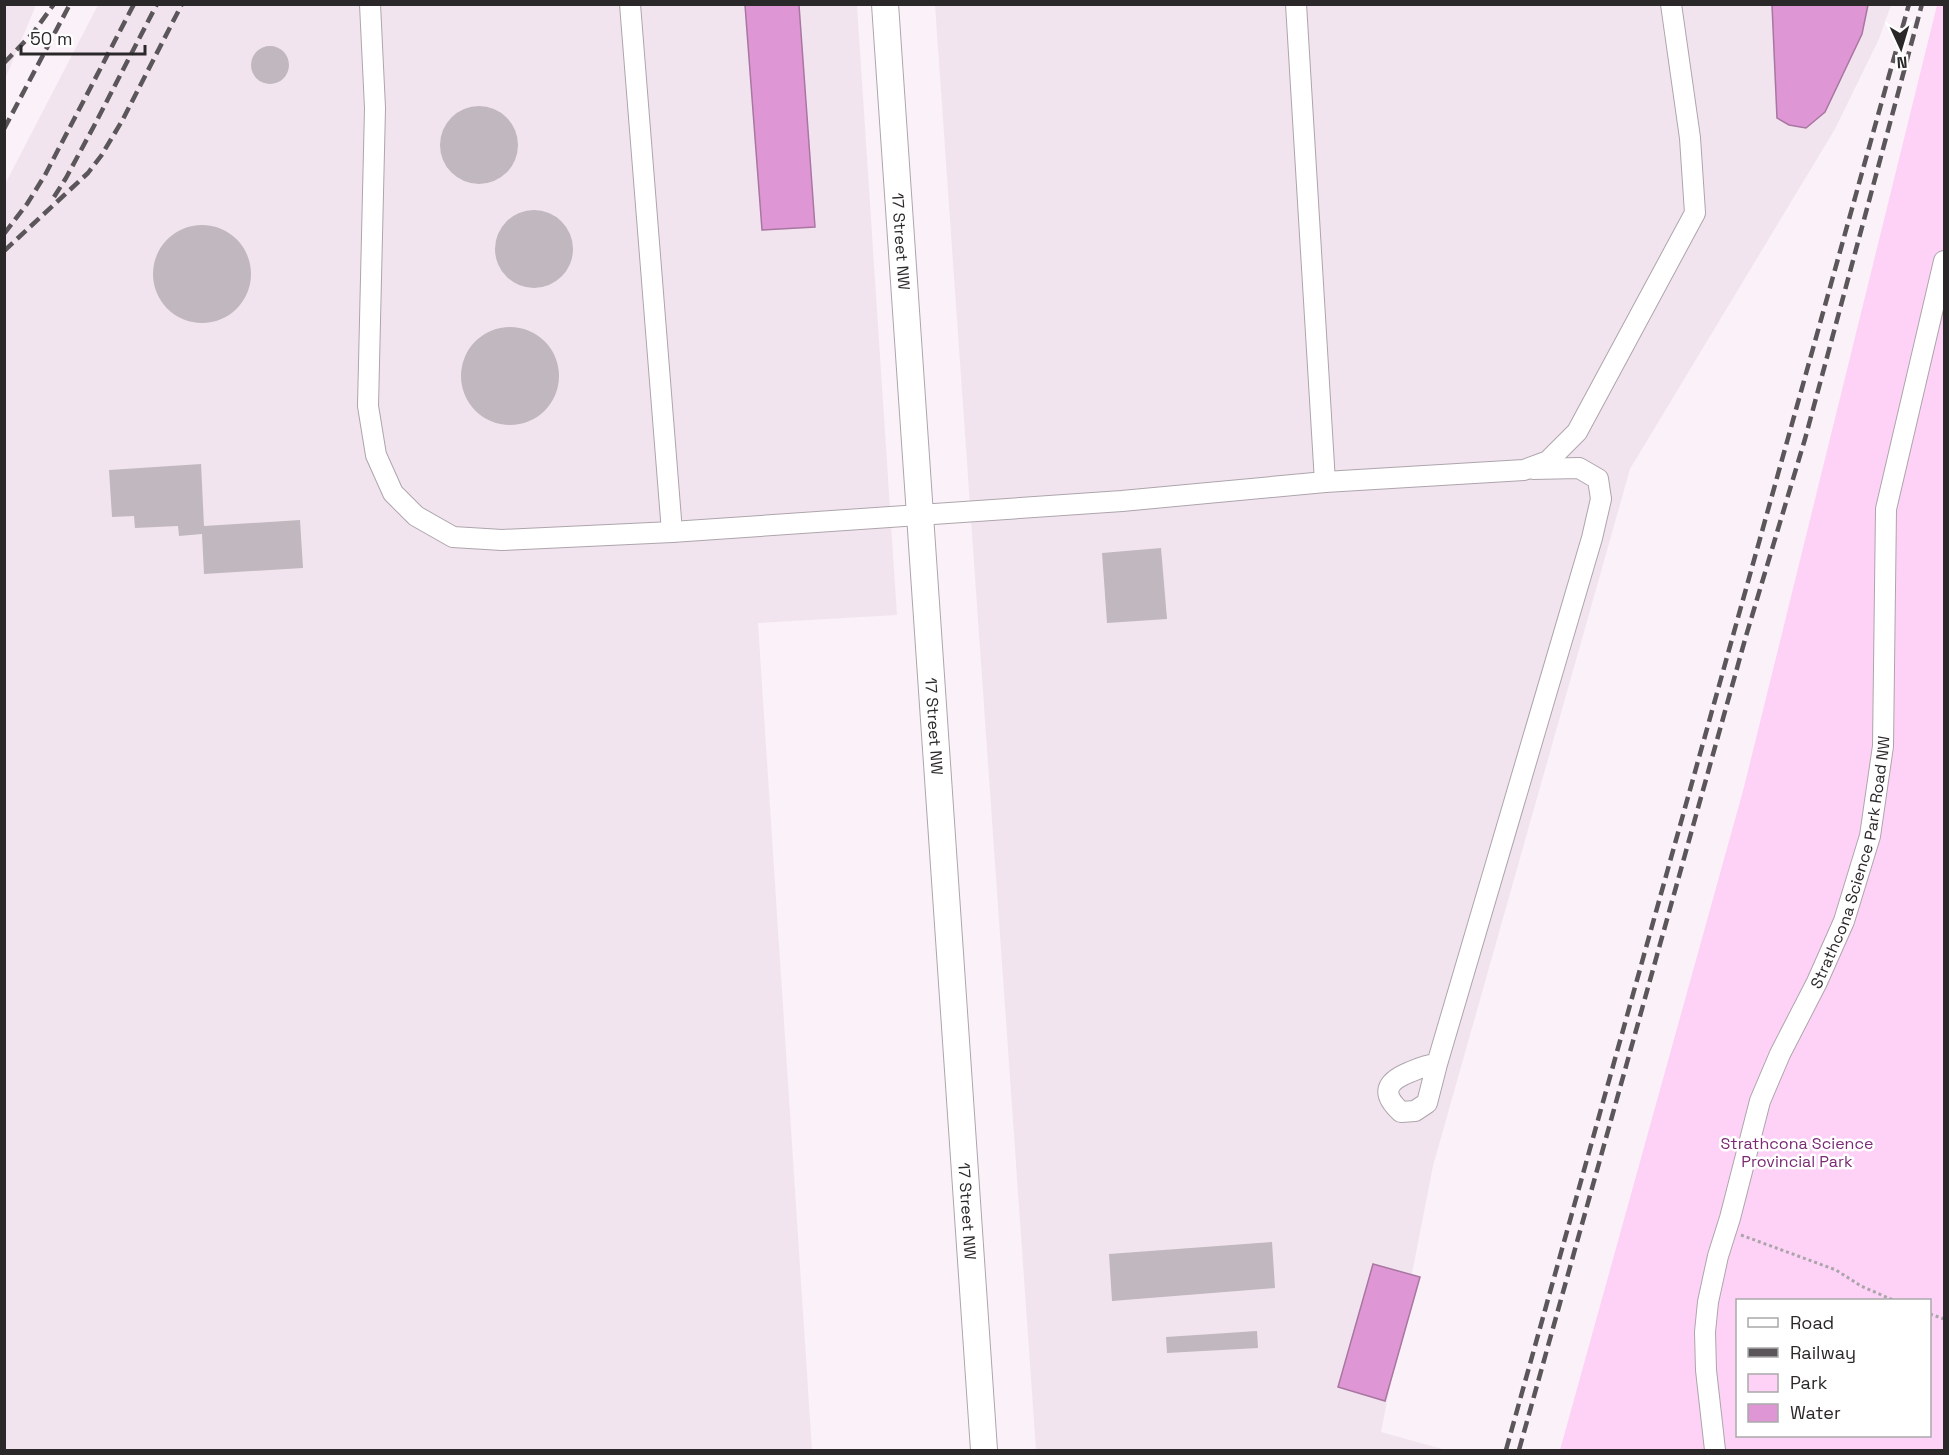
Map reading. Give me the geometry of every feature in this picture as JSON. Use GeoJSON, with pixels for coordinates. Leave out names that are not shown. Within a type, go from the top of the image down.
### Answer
{"type":"FeatureCollection","features":[{"type":"Feature","properties":{"kind":"main road","name":"17 Street NW"},"geometry":{"type":"LineString","coordinates":[[885,4],[984,1450]]}},
{"type":"Feature","properties":{"kind":"street"},"geometry":{"type":"LineString","coordinates":[[370,4],[375,108],[369,406],[376,455],[393,493],[416,516],[453,537],[502,540],[672,532],[1122,501],[1325,482],[1524,470],[1579,468],[1598,478],[1602,499],[1589,549],[1437,1064]]}},
{"type":"Feature","properties":{"kind":"street"},"geometry":{"type":"LineString","coordinates":[[630,4],[672,532]]}},
{"type":"Feature","properties":{"kind":"street"},"geometry":{"type":"LineString","coordinates":[[1296,4],[1325,482]]}},
{"type":"Feature","properties":{"kind":"street"},"geometry":{"type":"LineString","coordinates":[[1524,470],[1548,461],[1577,432],[1695,213],[1690,138],[1671,4]]}},
{"type":"Feature","properties":{"kind":"street","name":"Strathcona Science Park Road NW"},"geometry":{"type":"LineString","coordinates":[[1715,1450],[1706,1370],[1705,1332],[1708,1302],[1718,1256],[1760,1101],[1844,921],[1870,836],[1883,746],[1886,508],[1944,261]]}},
{"type":"Feature","properties":{"kind":"path"},"geometry":{"type":"LineString","coordinates":[[1726,1229],[1836,1270],[1861,1286],[1891,1299]]}},
{"type":"Feature","properties":{"kind":"shaded area"},"geometry":{"type":"Polygon","coordinates":[[[4,5],[36,5],[5,79],[4,5]]]}},
{"type":"Feature","properties":{"kind":"shaded area"},"geometry":{"type":"Polygon","coordinates":[[[98,5],[857,5],[897,615],[758,623],[812,1450],[5,1450],[4,186],[98,5]]]}},
{"type":"Feature","properties":{"kind":"shaded area"},"geometry":{"type":"Polygon","coordinates":[[[935,5],[1891,5],[1879,39],[1835,129],[1630,469],[1433,1166],[1381,1432],[1446,1450],[1036,1450],[935,5]]]}},
{"type":"Feature","properties":{"kind":"green space","name":"Strathcona Science Provincial Park"},"geometry":{"type":"Polygon","coordinates":[[[1937,5],[1944,5],[1944,1450],[1560,1450],[1744,787],[1937,5]]]}},
{"type":"Feature","properties":{"kind":"water"},"geometry":{"type":"Polygon","coordinates":[[[745,5],[799,5],[815,227],[762,230],[745,5]]]}},
{"type":"Feature","properties":{"kind":"water"},"geometry":{"type":"Polygon","coordinates":[[[1772,5],[1868,5],[1862,34],[1825,112],[1806,128],[1789,125],[1777,118],[1772,5]]]}},
{"type":"Feature","properties":{"kind":"water"},"geometry":{"type":"Polygon","coordinates":[[[1373,1264],[1420,1277],[1385,1401],[1338,1387],[1373,1264]]]}},
{"type":"Feature","properties":{"kind":"building"},"geometry":{"type":"Polygon","coordinates":[[[270,46],[284,51],[289,65],[284,79],[270,84],[256,79],[251,65],[256,51],[270,46]]]}},
{"type":"Feature","properties":{"kind":"building"},"geometry":{"type":"Polygon","coordinates":[[[479,106],[494,109],[507,117],[515,130],[518,145],[515,160],[507,173],[494,181],[479,184],[464,181],[451,173],[443,160],[440,145],[443,130],[451,117],[464,109],[479,106]]]}},
{"type":"Feature","properties":{"kind":"building"},"geometry":{"type":"Polygon","coordinates":[[[526,210],[542,210],[556,216],[567,227],[573,241],[573,257],[567,271],[556,282],[542,288],[526,288],[512,282],[501,271],[495,257],[495,241],[501,227],[512,216],[526,210]]]}},
{"type":"Feature","properties":{"kind":"building"},"geometry":{"type":"Polygon","coordinates":[[[202,225],[221,229],[236,240],[247,255],[251,274],[247,293],[236,308],[221,319],[202,323],[183,319],[168,308],[157,293],[153,274],[157,255],[168,240],[183,229],[202,225]]]}},
{"type":"Feature","properties":{"kind":"building"},"geometry":{"type":"Polygon","coordinates":[[[510,327],[529,331],[544,342],[555,357],[559,376],[555,395],[544,410],[529,421],[510,425],[491,421],[476,410],[465,395],[461,376],[465,357],[476,342],[491,331],[510,327]]]}},
{"type":"Feature","properties":{"kind":"building"},"geometry":{"type":"Polygon","coordinates":[[[201,464],[204,526],[300,520],[303,568],[204,574],[202,534],[179,536],[178,526],[135,528],[134,516],[112,517],[109,470],[201,464]]]}},
{"type":"Feature","properties":{"kind":"building"},"geometry":{"type":"Polygon","coordinates":[[[1161,548],[1167,619],[1107,623],[1102,553],[1161,548]]]}},
{"type":"Feature","properties":{"kind":"building"},"geometry":{"type":"Polygon","coordinates":[[[1272,1242],[1275,1288],[1112,1301],[1109,1254],[1272,1242]]]}},
{"type":"Feature","properties":{"kind":"building"},"geometry":{"type":"Polygon","coordinates":[[[1257,1331],[1258,1348],[1167,1353],[1166,1337],[1257,1331]]]}},
{"type":"Feature","properties":{"kind":"railway"},"geometry":{"type":"LineString","coordinates":[[4,63],[33,33],[54,4]]}},
{"type":"Feature","properties":{"kind":"railway"},"geometry":{"type":"LineString","coordinates":[[4,129],[70,4]]}},
{"type":"Feature","properties":{"kind":"railway"},"geometry":{"type":"LineString","coordinates":[[4,234],[45,175],[134,4]]}},
{"type":"Feature","properties":{"kind":"railway"},"geometry":{"type":"LineString","coordinates":[[54,197],[94,126],[157,4]]}},
{"type":"Feature","properties":{"kind":"railway"},"geometry":{"type":"LineString","coordinates":[[4,251],[88,173],[101,156],[122,121],[182,4]]}},
{"type":"Feature","properties":{"kind":"railway"},"geometry":{"type":"LineString","coordinates":[[1506,1450],[1909,4]]}},
{"type":"Feature","properties":{"kind":"railway"},"geometry":{"type":"LineString","coordinates":[[1519,1450],[1746,636],[1805,439],[1922,4]]}}]}
